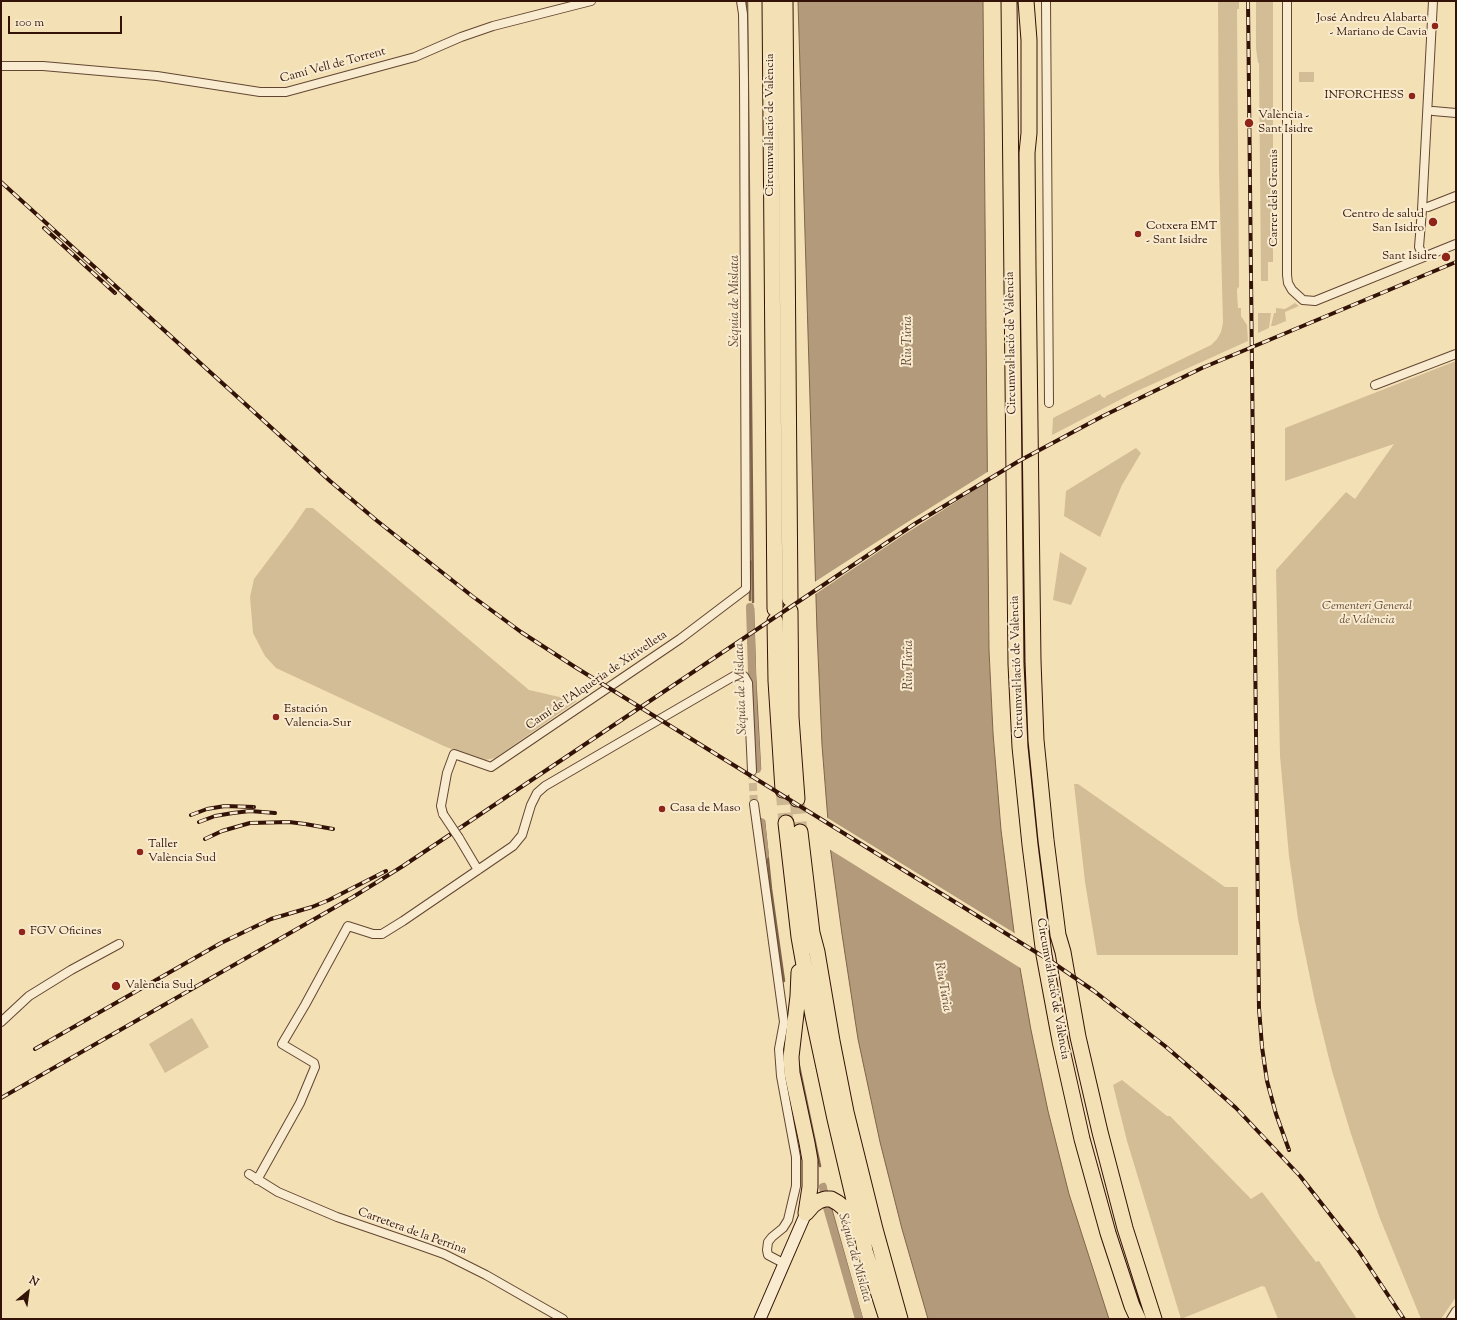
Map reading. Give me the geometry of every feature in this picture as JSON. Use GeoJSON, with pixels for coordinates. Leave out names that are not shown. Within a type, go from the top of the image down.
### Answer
{"type":"FeatureCollection","features":[{"type":"Feature","properties":{"kind":"highway"},"geometry":{"type":"LineString","coordinates":[[761,1],[763,30],[770,47]]}},
{"type":"Feature","properties":{"kind":"highway","name":"Circumval·lació de València"},"geometry":{"type":"LineString","coordinates":[[770,1],[776,681],[783,790]]}},
{"type":"Feature","properties":{"kind":"highway","name":"Circumval·lació de València"},"geometry":{"type":"LineString","coordinates":[[785,1],[791,717],[797,799]]}},
{"type":"Feature","properties":{"kind":"highway","name":"Circumval·lació de València"},"geometry":{"type":"LineString","coordinates":[[1009,1],[1016,664],[1020,747],[1028,830],[1044,955],[1060,1041],[1082,1139],[1108,1233],[1132,1306],[1138,1319]]}},
{"type":"Feature","properties":{"kind":"highway","name":"Circumval·lació de València"},"geometry":{"type":"LineString","coordinates":[[1026,1],[1026,23],[1029,40],[1029,133],[1027,153],[1028,267],[1033,661],[1036,740],[1045,832],[1058,935],[1063,952],[1078,1036],[1100,1132],[1125,1228],[1154,1319]]}},
{"type":"Feature","properties":{"kind":"highway"},"geometry":{"type":"LineString","coordinates":[[1029,40],[1034,21],[1035,1]]}},
{"type":"Feature","properties":{"kind":"highway"},"geometry":{"type":"LineString","coordinates":[[786,823],[806,935],[817,952],[846,1112],[875,1230],[900,1319]]}},
{"type":"Feature","properties":{"kind":"highway"},"geometry":{"type":"LineString","coordinates":[[800,832],[806,935],[813,1016],[865,1251],[887,1319]]}},
{"type":"Feature","properties":{"kind":"highway"},"geometry":{"type":"LineString","coordinates":[[806,935],[798,954],[799,979],[791,1057],[792,1073],[810,1160],[810,1187],[806,1213]]}},
{"type":"Feature","properties":{"kind":"highway"},"geometry":{"type":"LineString","coordinates":[[1058,935],[1057,953],[1072,1038],[1100,1176],[1114,1231],[1137,1305],[1138,1319]]}},
{"type":"Feature","properties":{"kind":"highway"},"geometry":{"type":"LineString","coordinates":[[806,1213],[818,1201],[824,1199],[831,1199],[838,1203],[844,1208],[849,1217],[854,1236],[865,1251]]}},
{"type":"Feature","properties":{"kind":"street","name":"Camí Vell de Torrent"},"geometry":{"type":"LineString","coordinates":[[1,66],[43,66],[157,76],[260,92],[286,92],[414,56],[461,37],[494,26],[591,1]]}},
{"type":"Feature","properties":{"kind":"street","name":"Camí de l'Alqueria de Xirivelleta"},"geometry":{"type":"LineString","coordinates":[[478,870],[443,814],[441,806],[447,773],[454,754],[491,767],[680,639],[746,589],[744,81],[743,14],[741,1]]}},
{"type":"Feature","properties":{"kind":"street"},"geometry":{"type":"LineString","coordinates":[[1046,1],[1049,403]]}},
{"type":"Feature","properties":{"kind":"street","name":"Carrer dels Gremis"},"geometry":{"type":"LineString","coordinates":[[1287,1],[1287,275],[1290,287],[1297,296],[1306,301],[1317,300],[1423,256]]}},
{"type":"Feature","properties":{"kind":"street"},"geometry":{"type":"LineString","coordinates":[[1433,1],[1419,247],[1423,256],[1456,244]]}},
{"type":"Feature","properties":{"kind":"street"},"geometry":{"type":"LineString","coordinates":[[1433,111],[1456,112]]}},
{"type":"Feature","properties":{"kind":"street"},"geometry":{"type":"LineString","coordinates":[[1428,207],[1456,196]]}},
{"type":"Feature","properties":{"kind":"street"},"geometry":{"type":"LineString","coordinates":[[1375,386],[1456,354]]}},
{"type":"Feature","properties":{"kind":"street"},"geometry":{"type":"LineString","coordinates":[[257,1180],[300,1102],[310,1082],[315,1067],[314,1063],[282,1044],[348,926],[373,934],[382,934],[403,921],[513,846],[522,835],[531,805],[537,793],[545,786],[734,676],[744,676],[748,683],[752,771]]}},
{"type":"Feature","properties":{"kind":"street"},"geometry":{"type":"LineString","coordinates":[[754,804],[784,1022],[779,1049],[780,1076],[796,1157],[796,1186],[788,1220],[783,1228],[768,1242],[766,1250],[768,1254],[785,1264]]}},
{"type":"Feature","properties":{"kind":"street"},"geometry":{"type":"LineString","coordinates":[[1,1022],[29,996],[71,970],[119,944]]}},
{"type":"Feature","properties":{"kind":"street","name":"Carretera de la Perrina"},"geometry":{"type":"LineString","coordinates":[[249,1174],[278,1192],[337,1217],[414,1242],[444,1254],[486,1275],[563,1319]]}},
{"type":"Feature","properties":{"kind":"street"},"geometry":{"type":"LineString","coordinates":[[760,1319],[806,1213]]}},
{"type":"Feature","properties":{"kind":"street"},"geometry":{"type":"LineString","coordinates":[[1451,1319],[1456,1311]]}},
{"type":"Feature","properties":{"kind":"green space"},"geometry":{"type":"Polygon","coordinates":[[[1218,1],[1239,1],[1239,9],[1237,9],[1239,287],[1237,292],[1238,308],[1241,308],[1241,316],[1247,325],[1248,341],[1135,392],[1052,435],[1053,418],[1100,394],[1105,398],[1106,396],[1211,345],[1221,332],[1223,323],[1219,171],[1218,1]]]}},
{"type":"Feature","properties":{"kind":"green space"},"geometry":{"type":"Polygon","coordinates":[[[1256,1],[1273,1],[1273,262],[1268,262],[1268,281],[1261,281],[1259,63],[1256,48],[1256,1]]]}},
{"type":"Feature","properties":{"kind":"green space"},"geometry":{"type":"Polygon","coordinates":[[[1299,72],[1314,72],[1314,82],[1299,82],[1299,72]]]}},
{"type":"Feature","properties":{"kind":"green space"},"geometry":{"type":"Polygon","coordinates":[[[1295,303],[1299,306],[1285,312],[1286,321],[1271,326],[1274,313],[1276,313],[1276,308],[1285,309],[1295,303]]]}},
{"type":"Feature","properties":{"kind":"green space"},"geometry":{"type":"Polygon","coordinates":[[[1258,313],[1271,313],[1269,328],[1258,333],[1258,313]]]}},
{"type":"Feature","properties":{"kind":"green space","name":"Cementeri General de València"},"geometry":{"type":"Polygon","coordinates":[[[1456,361],[1456,1297],[1441,1319],[1421,1319],[1379,1216],[1351,1134],[1332,1071],[1315,1002],[1298,919],[1289,856],[1280,756],[1276,570],[1346,492],[1355,499],[1394,444],[1285,481],[1285,428],[1456,361]]]}},
{"type":"Feature","properties":{"kind":"green space"},"geometry":{"type":"Polygon","coordinates":[[[1136,448],[1141,453],[1122,485],[1100,537],[1064,516],[1066,491],[1136,448]]]}},
{"type":"Feature","properties":{"kind":"green space"},"geometry":{"type":"Polygon","coordinates":[[[306,508],[313,508],[529,690],[577,701],[495,758],[485,760],[446,747],[276,668],[265,656],[253,633],[250,597],[254,579],[306,508]]]}},
{"type":"Feature","properties":{"kind":"green space"},"geometry":{"type":"Polygon","coordinates":[[[1060,552],[1087,568],[1071,605],[1053,600],[1060,552]]]}},
{"type":"Feature","properties":{"kind":"green space"},"geometry":{"type":"Polygon","coordinates":[[[1074,784],[1078,784],[1225,887],[1238,887],[1238,955],[1097,955],[1085,882],[1074,784]]]}},
{"type":"Feature","properties":{"kind":"green space"},"geometry":{"type":"Polygon","coordinates":[[[192,1018],[209,1047],[165,1073],[149,1044],[192,1018]]]}},
{"type":"Feature","properties":{"kind":"green space"},"geometry":{"type":"Polygon","coordinates":[[[1122,1080],[1167,1116],[1170,1116],[1251,1199],[1262,1192],[1316,1262],[1319,1261],[1357,1319],[1278,1319],[1265,1287],[1262,1286],[1181,1319],[1127,1141],[1113,1085],[1122,1080]]]}},
{"type":"Feature","properties":{"kind":"water","name":"Riu Túria"},"geometry":{"type":"Polygon","coordinates":[[[798,1],[983,1],[989,650],[993,733],[1001,830],[1015,940],[1031,1030],[1048,1111],[1069,1194],[1109,1319],[928,1319],[902,1229],[880,1142],[858,1039],[842,934],[830,846],[822,745],[817,631],[798,1]]]}},
{"type":"Feature","properties":{"kind":"pier"},"geometry":{"type":"Polygon","coordinates":[[[989,471],[989,481],[905,534],[814,595],[813,583],[989,471]]]}},
{"type":"Feature","properties":{"kind":"pier"},"geometry":{"type":"Polygon","coordinates":[[[826,817],[1016,934],[1022,969],[829,849],[826,817]]]}},
{"type":"Feature","properties":{"kind":"waterway","name":"Séquia de Mislata"},"geometry":{"type":"LineString","coordinates":[[747,1],[753,602]]}},
{"type":"Feature","properties":{"kind":"waterway","name":"Séquia de Mislata"},"geometry":{"type":"LineString","coordinates":[[750,561],[750,600]]}},
{"type":"Feature","properties":{"kind":"waterway","name":"Séquia de Mislata"},"geometry":{"type":"LineString","coordinates":[[750,607],[753,706],[757,769]]}},
{"type":"Feature","properties":{"kind":"waterway","name":"Séquia de Mislata"},"geometry":{"type":"LineString","coordinates":[[753,608],[760,769]]}},
{"type":"Feature","properties":{"kind":"waterway","name":"Séquia de Mislata"},"geometry":{"type":"LineString","coordinates":[[764,821],[771,889],[784,981]]}},
{"type":"Feature","properties":{"kind":"waterway","name":"Séquia de Mislata"},"geometry":{"type":"LineString","coordinates":[[761,822],[765,855]]}},
{"type":"Feature","properties":{"kind":"waterway","name":"Séquia de Mislata"},"geometry":{"type":"LineString","coordinates":[[799,1066],[820,1166]]}},
{"type":"Feature","properties":{"kind":"waterway","name":"Séquia de Mislata"},"geometry":{"type":"LineString","coordinates":[[824,1184],[827,1193]]}},
{"type":"Feature","properties":{"kind":"waterway","name":"Séquia de Mislata"},"geometry":{"type":"LineString","coordinates":[[823,1187],[824,1194]]}},
{"type":"Feature","properties":{"kind":"waterway","name":"Séquia de Mislata"},"geometry":{"type":"LineString","coordinates":[[826,1204],[859,1319]]}},
{"type":"Feature","properties":{"kind":"waterway","name":"Séquia de Mislata"},"geometry":{"type":"LineString","coordinates":[[830,1205],[862,1319]]}},
{"type":"Feature","properties":{"kind":"tunnel"},"geometry":{"type":"LineString","coordinates":[[752,771],[754,804]]}},
{"type":"Feature","properties":{"kind":"tunnel"},"geometry":{"type":"LineString","coordinates":[[783,790],[786,823]]}},
{"type":"Feature","properties":{"kind":"tunnel"},"geometry":{"type":"LineString","coordinates":[[797,799],[800,832]]}},
{"type":"Feature","properties":{"kind":"railway"},"geometry":{"type":"LineString","coordinates":[[1248,1],[1259,1008],[1262,1047],[1267,1081],[1276,1114],[1289,1150]]}},
{"type":"Feature","properties":{"kind":"railway"},"geometry":{"type":"LineString","coordinates":[[1,182],[330,481],[376,520],[472,596],[521,632],[575,667],[1052,962],[1094,991],[1165,1046],[1236,1108],[1300,1176],[1358,1250],[1404,1319]]}},
{"type":"Feature","properties":{"kind":"railway"},"geometry":{"type":"LineString","coordinates":[[44,228],[115,293]]}},
{"type":"Feature","properties":{"kind":"railway"},"geometry":{"type":"LineString","coordinates":[[1,1098],[353,897],[403,866],[916,523],[1019,461],[1103,416],[1202,368],[1456,262]]}},
{"type":"Feature","properties":{"kind":"railway"},"geometry":{"type":"LineString","coordinates":[[191,815],[207,809],[225,806],[254,807]]}},
{"type":"Feature","properties":{"kind":"railway"},"geometry":{"type":"LineString","coordinates":[[199,822],[215,816],[233,813],[250,811],[275,813]]}},
{"type":"Feature","properties":{"kind":"railway"},"geometry":{"type":"LineString","coordinates":[[205,839],[222,831],[250,823],[289,822],[333,829]]}},
{"type":"Feature","properties":{"kind":"railway"},"geometry":{"type":"LineString","coordinates":[[35,1049],[221,943],[271,919],[312,907],[329,900],[386,871]]}},
{"type":"Feature","properties":{"kind":"place","name":"José Andreu Alabarta - Mariano de Cavia"},"geometry":{"type":"Point","coordinates":[1435,26]}},
{"type":"Feature","properties":{"kind":"place","name":"INFORCHESS"},"geometry":{"type":"Point","coordinates":[1412,96]}},
{"type":"Feature","properties":{"kind":"place","name":"València - Sant Isidre"},"geometry":{"type":"Point","coordinates":[1249,123]}},
{"type":"Feature","properties":{"kind":"place","name":"Centro de salud San Isidro"},"geometry":{"type":"Point","coordinates":[1433,222]}},
{"type":"Feature","properties":{"kind":"place","name":"Cotxera EMT - Sant Isidre"},"geometry":{"type":"Point","coordinates":[1138,234]}},
{"type":"Feature","properties":{"kind":"place","name":"Sant Isidre"},"geometry":{"type":"Point","coordinates":[1446,257]}},
{"type":"Feature","properties":{"kind":"place","name":"Estación Valencia-Sur"},"geometry":{"type":"Point","coordinates":[276,717]}},
{"type":"Feature","properties":{"kind":"place","name":"Casa de Maso"},"geometry":{"type":"Point","coordinates":[662,809]}},
{"type":"Feature","properties":{"kind":"place","name":"Taller València Sud"},"geometry":{"type":"Point","coordinates":[140,852]}},
{"type":"Feature","properties":{"kind":"place","name":"FGV Oficines"},"geometry":{"type":"Point","coordinates":[22,932]}},
{"type":"Feature","properties":{"kind":"place","name":"València Sud"},"geometry":{"type":"Point","coordinates":[116,986]}}]}
